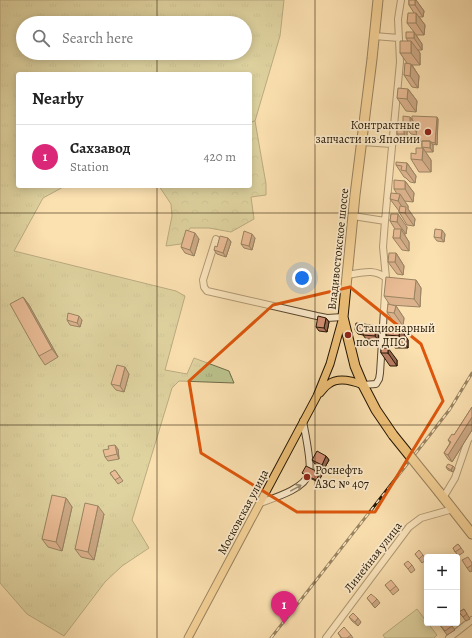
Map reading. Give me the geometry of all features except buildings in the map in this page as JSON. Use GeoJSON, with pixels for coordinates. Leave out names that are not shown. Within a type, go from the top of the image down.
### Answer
{"type":"FeatureCollection","features":[{"type":"Feature","properties":{"kind":"highway","name":"Владивостокское шоссе"},"geometry":{"type":"LineString","coordinates":[[378,0],[343,317],[355,366],[376,410],[393,435],[472,534]]}},
{"type":"Feature","properties":{"kind":"main road","name":"Московская улица"},"geometry":{"type":"LineString","coordinates":[[188,638],[316,396],[330,364],[343,317]]}},
{"type":"Feature","properties":{"kind":"main road","name":"Московская улица"},"geometry":{"type":"LineString","coordinates":[[316,396],[330,383],[342,380],[354,381],[363,385]]}},
{"type":"Feature","properties":{"kind":"street"},"geometry":{"type":"LineString","coordinates":[[363,385],[376,384],[380,373],[386,278],[383,247],[400,62],[398,19],[401,0]]}},
{"type":"Feature","properties":{"kind":"street"},"geometry":{"type":"LineString","coordinates":[[374,36],[399,38]]}},
{"type":"Feature","properties":{"kind":"street"},"geometry":{"type":"LineString","coordinates":[[362,142],[392,144]]}},
{"type":"Feature","properties":{"kind":"street"},"geometry":{"type":"LineString","coordinates":[[353,216],[385,221]]}},
{"type":"Feature","properties":{"kind":"street"},"geometry":{"type":"LineString","coordinates":[[216,239],[204,280],[204,287],[207,291],[327,318],[343,317]]}},
{"type":"Feature","properties":{"kind":"street"},"geometry":{"type":"LineString","coordinates":[[347,275],[370,271],[380,273],[386,278]]}},
{"type":"Feature","properties":{"kind":"street"},"geometry":{"type":"LineString","coordinates":[[260,503],[301,485],[309,474],[309,461],[303,421]]}},
{"type":"Feature","properties":{"kind":"street"},"geometry":{"type":"LineString","coordinates":[[441,495],[455,478],[468,440],[472,434]]}},
{"type":"Feature","properties":{"kind":"street","name":"Линейная улица"},"geometry":{"type":"LineString","coordinates":[[326,638],[409,527],[421,518],[453,509]]}},
{"type":"Feature","properties":{"kind":"street"},"geometry":{"type":"LineString","coordinates":[[449,638],[472,620]]}},
{"type":"Feature","properties":{"kind":"highlighted area"},"geometry":{"type":"Polygon","coordinates":[[[350,287],[421,344],[443,401],[375,512],[297,512],[201,453],[189,381],[273,305],[350,287]]]}},
{"type":"Feature","properties":{"kind":"green space"},"geometry":{"type":"Polygon","coordinates":[[[0,0],[284,0],[280,36],[255,121],[252,122],[252,72],[16,72],[16,188],[61,188],[43,198],[14,251],[176,291],[185,296],[165,370],[187,374],[194,358],[229,371],[234,383],[179,381],[172,388],[132,520],[149,548],[122,566],[105,582],[64,636],[27,614],[0,583],[0,0]]]}},
{"type":"Feature","properties":{"kind":"green space"},"geometry":{"type":"Polygon","coordinates":[[[255,121],[266,184],[266,195],[251,197],[254,219],[231,232],[209,228],[190,228],[181,244],[166,246],[172,216],[171,204],[160,188],[252,188],[252,122],[255,121]]]}},
{"type":"Feature","properties":{"kind":"green space"},"geometry":{"type":"Polygon","coordinates":[[[417,609],[424,618],[424,626],[430,626],[437,635],[434,638],[385,638],[383,635],[417,609]]]}},
{"type":"Feature","properties":{"kind":"railway"},"geometry":{"type":"LineString","coordinates":[[271,638],[450,409],[472,373]]}},
{"type":"Feature","properties":{"kind":"place","name":"Контрактные запчасти из Японии"},"geometry":{"type":"Point","coordinates":[428,132]}},
{"type":"Feature","properties":{"kind":"place","name":"Стационарный пост ДПС"},"geometry":{"type":"Point","coordinates":[348,335]}},
{"type":"Feature","properties":{"kind":"place","name":"Роснефть АЗС № 407"},"geometry":{"type":"Point","coordinates":[307,477]}},
{"type":"Feature","properties":{"kind":"place","name":"Сахзавод"},"geometry":{"type":"Point","coordinates":[284,624]}}]}
